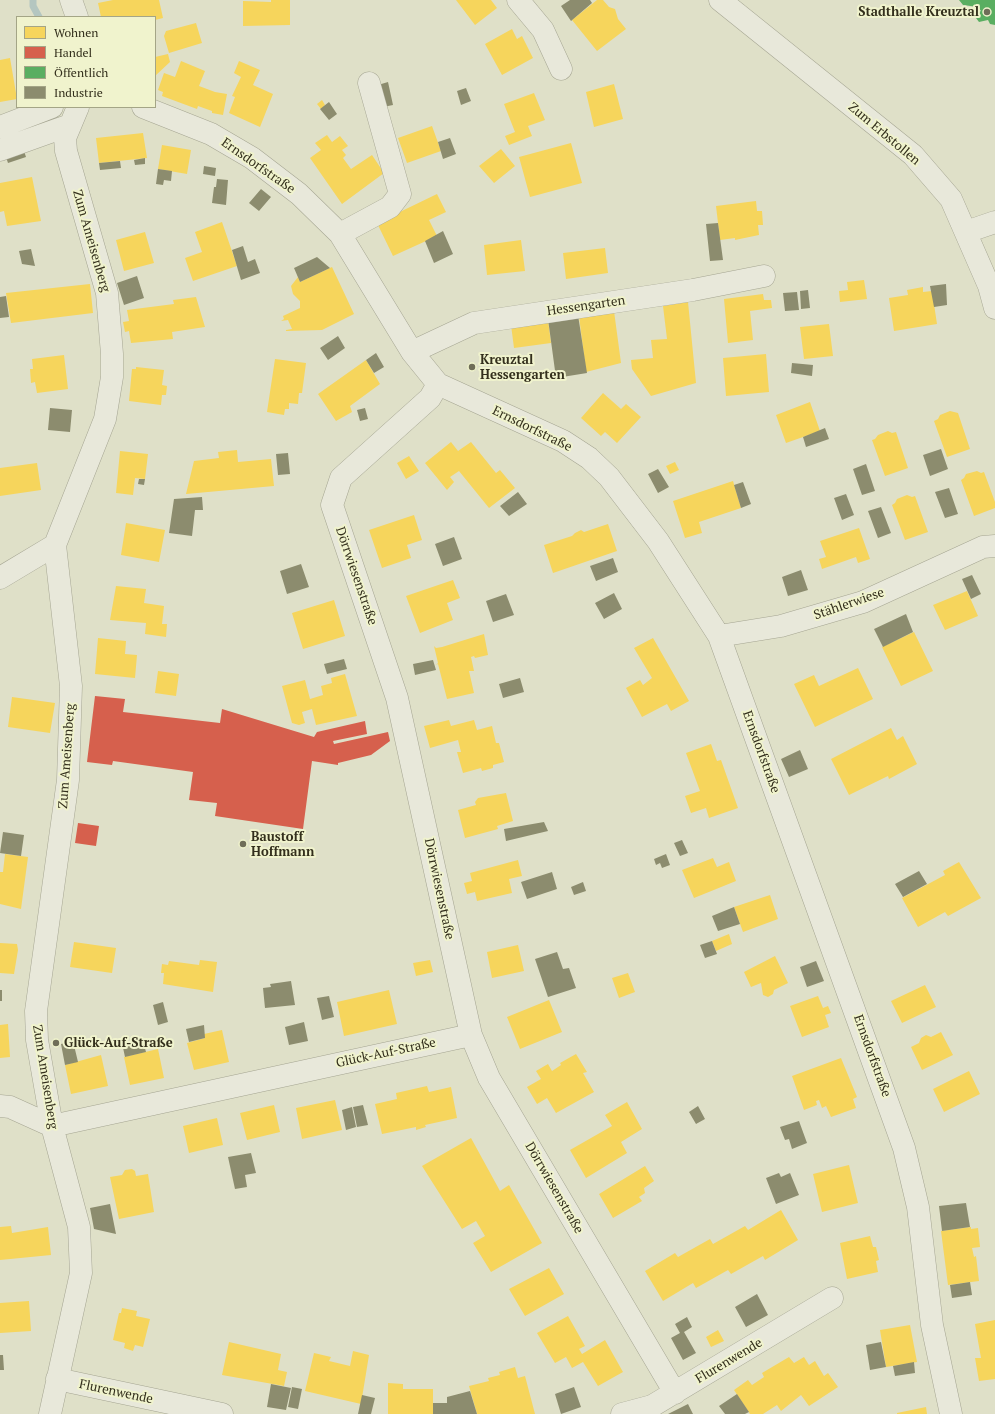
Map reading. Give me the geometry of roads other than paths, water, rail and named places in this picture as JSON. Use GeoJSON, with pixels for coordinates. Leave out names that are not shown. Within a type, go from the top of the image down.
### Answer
{"type":"FeatureCollection","features":[{"type":"Feature","properties":{"kind":"street"},"geometry":{"type":"LineString","coordinates":[[71,0],[77,16]]}},
{"type":"Feature","properties":{"kind":"street"},"geometry":{"type":"LineString","coordinates":[[518,0],[543,30],[560,69]]}},
{"type":"Feature","properties":{"kind":"street","name":"Zum Erbstollen"},"geometry":{"type":"LineString","coordinates":[[720,0],[913,155],[951,199],[989,286],[995,308]]}},
{"type":"Feature","properties":{"kind":"street"},"geometry":{"type":"LineString","coordinates":[[340,234],[390,207],[400,194],[369,83]]}},
{"type":"Feature","properties":{"kind":"street"},"geometry":{"type":"LineString","coordinates":[[0,127],[49,108]]}},
{"type":"Feature","properties":{"kind":"street","name":"Ernsdorfstraße"},"geometry":{"type":"LineString","coordinates":[[146,108],[211,134],[252,158],[299,194],[340,234],[412,352],[438,384],[563,441],[589,458],[609,476],[658,541],[719,636],[904,1148],[918,1207],[932,1325],[951,1414]]}},
{"type":"Feature","properties":{"kind":"street"},"geometry":{"type":"LineString","coordinates":[[0,150],[74,116]]}},
{"type":"Feature","properties":{"kind":"street","name":"Zum Ameisenberg"},"geometry":{"type":"LineString","coordinates":[[50,1414],[81,1274],[79,1227],[52,1126],[37,1040],[36,1011],[68,780],[71,686],[55,545],[106,419],[112,377],[112,354],[107,293],[66,151],[65,138],[74,116]]}},
{"type":"Feature","properties":{"kind":"street"},"geometry":{"type":"LineString","coordinates":[[966,232],[995,222]]}},
{"type":"Feature","properties":{"kind":"street","name":"Hessengarten"},"geometry":{"type":"LineString","coordinates":[[412,352],[474,323],[693,290],[764,276]]}},
{"type":"Feature","properties":{"kind":"street","name":"Dörrwiesenstraße"},"geometry":{"type":"LineString","coordinates":[[438,384],[430,398],[342,478],[332,504],[397,698],[471,1035],[489,1078],[675,1393]]}},
{"type":"Feature","properties":{"kind":"street"},"geometry":{"type":"LineString","coordinates":[[0,578],[55,545]]}},
{"type":"Feature","properties":{"kind":"street","name":"Stählerwiese"},"geometry":{"type":"LineString","coordinates":[[719,636],[781,626],[863,602],[984,548],[995,546]]}},
{"type":"Feature","properties":{"kind":"street","name":"Glück-Auf-Straße"},"geometry":{"type":"LineString","coordinates":[[52,1126],[471,1035]]}},
{"type":"Feature","properties":{"kind":"street"},"geometry":{"type":"LineString","coordinates":[[0,1106],[10,1107],[52,1126]]}},
{"type":"Feature","properties":{"kind":"street","name":"Flurenwende"},"geometry":{"type":"LineString","coordinates":[[622,1414],[652,1406],[832,1298]]}},
{"type":"Feature","properties":{"kind":"street","name":"Flurenwende"},"geometry":{"type":"LineString","coordinates":[[58,1379],[222,1414]]}},
{"type":"Feature","properties":{"kind":"waterway"},"geometry":{"type":"LineString","coordinates":[[33,0],[33,6],[38,16]]}},
{"type":"Feature","properties":{"kind":"place","name":"Stadthalle Kreuztal"},"geometry":{"type":"Point","coordinates":[987,12]}},
{"type":"Feature","properties":{"kind":"place","name":"Kreuztal Hessengarten"},"geometry":{"type":"Point","coordinates":[472,367]}},
{"type":"Feature","properties":{"kind":"place","name":"Baustoff Hoffmann"},"geometry":{"type":"Point","coordinates":[243,844]}},
{"type":"Feature","properties":{"kind":"place","name":"Glück-Auf-Straße"},"geometry":{"type":"Point","coordinates":[56,1043]}}]}
